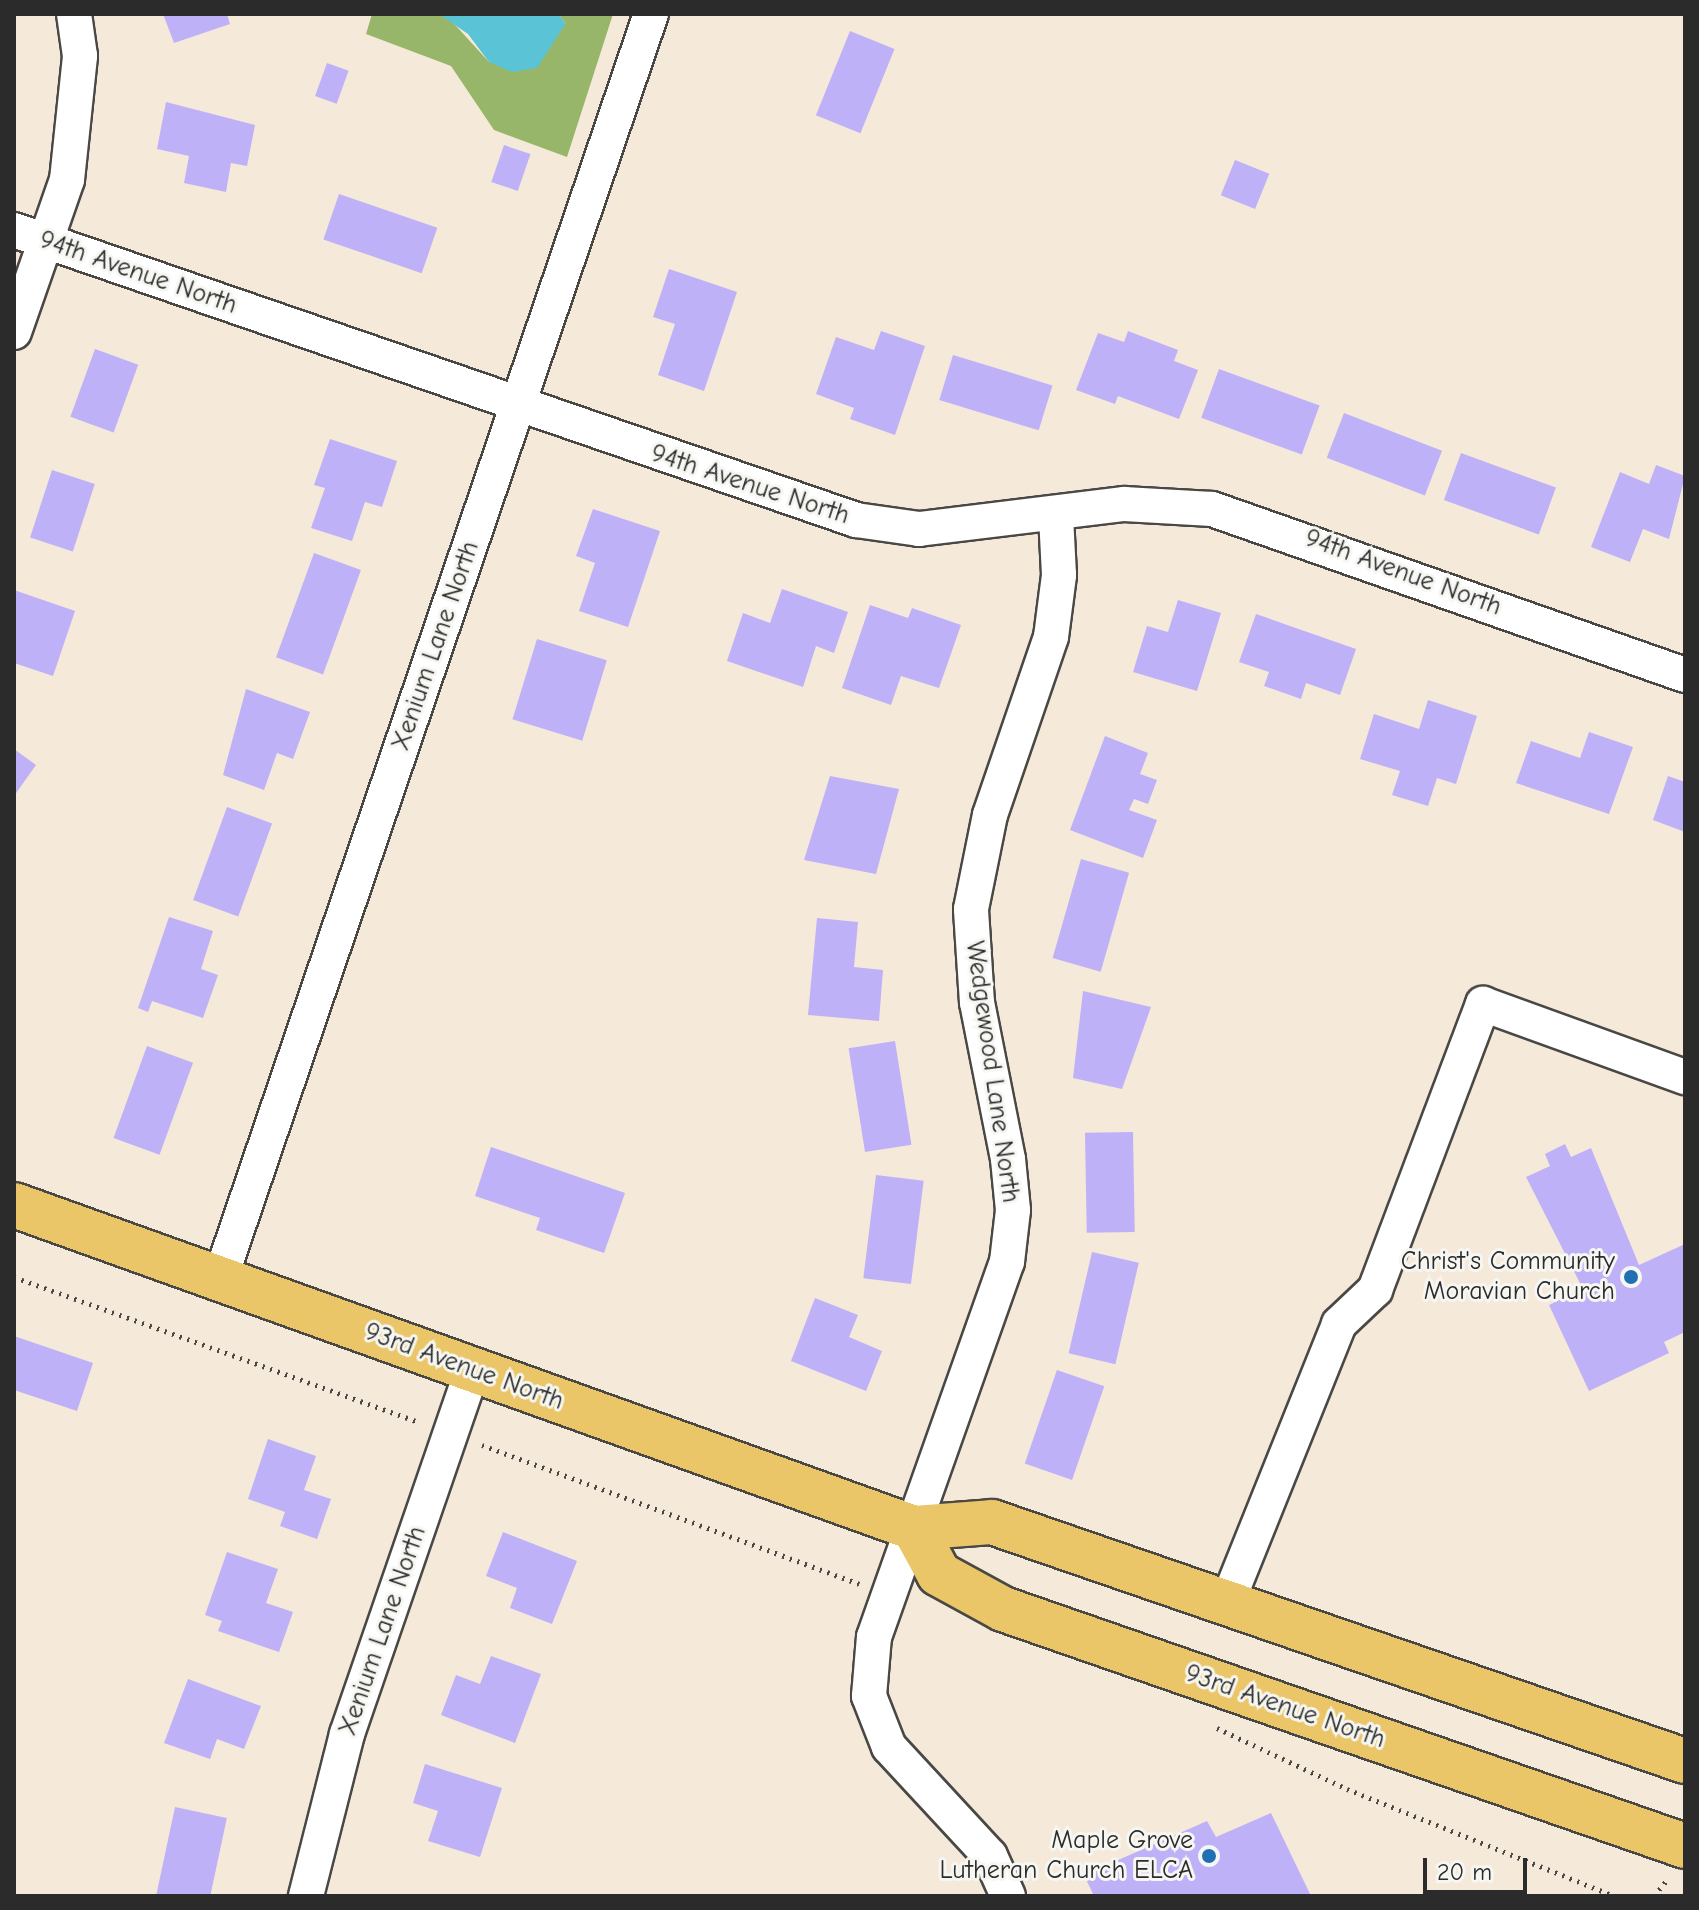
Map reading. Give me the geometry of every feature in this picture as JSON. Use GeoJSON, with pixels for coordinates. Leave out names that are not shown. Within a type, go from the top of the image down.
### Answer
{"type":"FeatureCollection","features":[{"type":"Feature","properties":{"kind":"main road","name":"93rd Avenue North"},"geometry":{"type":"LineString","coordinates":[[14,1205],[914,1528],[992,1522],[1229,1598],[1685,1761]]}},
{"type":"Feature","properties":{"kind":"main road","name":"93rd Avenue North"},"geometry":{"type":"LineString","coordinates":[[914,1528],[939,1574],[1003,1609],[1685,1846]]}},
{"type":"Feature","properties":{"kind":"street"},"geometry":{"type":"LineString","coordinates":[[14,332],[46,240],[77,125],[74,14]]}},
{"type":"Feature","properties":{"kind":"street","name":"Xenium Lane North"},"geometry":{"type":"LineString","coordinates":[[220,1279],[651,14]]}},
{"type":"Feature","properties":{"kind":"street","name":"94th Avenue North"},"geometry":{"type":"LineString","coordinates":[[14,230],[856,520],[919,529],[1056,516],[1124,504],[1212,509],[1685,675]]}},
{"type":"Feature","properties":{"kind":"street","name":"Wedgewood Lane North"},"geometry":{"type":"LineString","coordinates":[[1008,1896],[990,1856],[884,1734],[869,1696],[874,1637],[1007,1262],[1009,1172],[977,1003],[971,909],[990,815],[1051,637],[1059,575],[1056,516]]}},
{"type":"Feature","properties":{"kind":"street"},"geometry":{"type":"LineString","coordinates":[[1229,1598],[1339,1324],[1375,1290],[1483,1004],[1685,1077]]}},
{"type":"Feature","properties":{"kind":"street","name":"Xenium Lane North"},"geometry":{"type":"LineString","coordinates":[[306,1896],[347,1734],[472,1371]]}},
{"type":"Feature","properties":{"kind":"path"},"geometry":{"type":"LineString","coordinates":[[14,1277],[450,1434],[887,1597]]}},
{"type":"Feature","properties":{"kind":"path"},"geometry":{"type":"LineString","coordinates":[[1212,1726],[1347,1789],[1614,1896]]}},
{"type":"Feature","properties":{"kind":"green space"},"geometry":{"type":"Polygon","coordinates":[[[372,14],[447,16],[489,62],[566,23],[558,14],[613,14],[567,157],[494,130],[451,66],[366,34],[372,14]]]}},
{"type":"Feature","properties":{"kind":"water"},"geometry":{"type":"Polygon","coordinates":[[[439,14],[558,14],[566,23],[537,68],[512,72],[489,62],[468,34],[439,14]]]}},
{"type":"Feature","properties":{"kind":"building"},"geometry":{"type":"Polygon","coordinates":[[[163,14],[227,14],[230,24],[174,43],[163,14]]]}},
{"type":"Feature","properties":{"kind":"building"},"geometry":{"type":"Polygon","coordinates":[[[850,31],[895,49],[860,133],[816,115],[850,31]]]}},
{"type":"Feature","properties":{"kind":"building"},"geometry":{"type":"Polygon","coordinates":[[[327,63],[349,71],[337,104],[315,96],[327,63]]]}},
{"type":"Feature","properties":{"kind":"building"},"geometry":{"type":"Polygon","coordinates":[[[166,102],[255,125],[247,166],[231,163],[226,192],[184,183],[189,156],[157,149],[166,102]]]}},
{"type":"Feature","properties":{"kind":"building"},"geometry":{"type":"Polygon","coordinates":[[[504,145],[530,154],[518,191],[491,182],[504,145]]]}},
{"type":"Feature","properties":{"kind":"building"},"geometry":{"type":"Polygon","coordinates":[[[1235,160],[1269,174],[1255,209],[1221,195],[1235,160]]]}},
{"type":"Feature","properties":{"kind":"building"},"geometry":{"type":"Polygon","coordinates":[[[339,194],[437,228],[422,273],[323,239],[339,194]]]}},
{"type":"Feature","properties":{"kind":"building"},"geometry":{"type":"Polygon","coordinates":[[[669,269],[737,292],[704,391],[658,375],[675,324],[653,317],[669,269]]]}},
{"type":"Feature","properties":{"kind":"building"},"geometry":{"type":"Polygon","coordinates":[[[881,331],[925,346],[895,435],[850,419],[854,408],[816,394],[836,337],[874,350],[881,331]]]}},
{"type":"Feature","properties":{"kind":"building"},"geometry":{"type":"Polygon","coordinates":[[[1128,331],[1178,350],[1174,361],[1198,370],[1179,419],[1118,396],[1115,404],[1076,390],[1098,333],[1124,342],[1128,331]]]}},
{"type":"Feature","properties":{"kind":"building"},"geometry":{"type":"Polygon","coordinates":[[[95,349],[138,365],[114,432],[70,417],[95,349]]]}},
{"type":"Feature","properties":{"kind":"building"},"geometry":{"type":"Polygon","coordinates":[[[953,355],[1052,385],[1039,430],[939,400],[953,355]]]}},
{"type":"Feature","properties":{"kind":"building"},"geometry":{"type":"Polygon","coordinates":[[[1219,369],[1320,406],[1302,454],[1201,418],[1219,369]]]}},
{"type":"Feature","properties":{"kind":"building"},"geometry":{"type":"Polygon","coordinates":[[[1344,413],[1442,451],[1425,495],[1327,458],[1344,413]]]}},
{"type":"Feature","properties":{"kind":"building"},"geometry":{"type":"Polygon","coordinates":[[[330,439],[397,461],[382,507],[365,502],[352,541],[311,528],[325,488],[314,485],[330,439]]]}},
{"type":"Feature","properties":{"kind":"building"},"geometry":{"type":"Polygon","coordinates":[[[1461,453],[1556,488],[1539,535],[1444,500],[1461,453]]]}},
{"type":"Feature","properties":{"kind":"building"},"geometry":{"type":"Polygon","coordinates":[[[1656,465],[1685,476],[1669,539],[1643,529],[1630,562],[1591,547],[1620,472],[1649,484],[1656,465]]]}},
{"type":"Feature","properties":{"kind":"building"},"geometry":{"type":"Polygon","coordinates":[[[52,470],[95,484],[73,551],[30,538],[52,470]]]}},
{"type":"Feature","properties":{"kind":"building"},"geometry":{"type":"Polygon","coordinates":[[[593,509],[660,531],[628,627],[579,611],[595,563],[576,556],[593,509]]]}},
{"type":"Feature","properties":{"kind":"building"},"geometry":{"type":"Polygon","coordinates":[[[314,553],[361,570],[323,674],[276,657],[314,553]]]}},
{"type":"Feature","properties":{"kind":"building"},"geometry":{"type":"Polygon","coordinates":[[[782,589],[848,612],[834,653],[816,646],[803,687],[727,661],[743,613],[770,623],[782,589]]]}},
{"type":"Feature","properties":{"kind":"building"},"geometry":{"type":"Polygon","coordinates":[[[14,590],[75,611],[53,676],[14,663],[14,590]]]}},
{"type":"Feature","properties":{"kind":"building"},"geometry":{"type":"Polygon","coordinates":[[[1178,600],[1221,613],[1197,691],[1133,672],[1147,626],[1168,632],[1178,600]]]}},
{"type":"Feature","properties":{"kind":"building"},"geometry":{"type":"Polygon","coordinates":[[[870,605],[908,618],[912,608],[961,625],[939,688],[901,676],[891,705],[842,688],[870,605]]]}},
{"type":"Feature","properties":{"kind":"building"},"geometry":{"type":"Polygon","coordinates":[[[1256,614],[1356,649],[1340,695],[1306,683],[1301,699],[1264,686],[1269,672],[1239,662],[1256,614]]]}},
{"type":"Feature","properties":{"kind":"building"},"geometry":{"type":"Polygon","coordinates":[[[537,639],[607,660],[582,741],[512,719],[537,639]]]}},
{"type":"Feature","properties":{"kind":"building"},"geometry":{"type":"Polygon","coordinates":[[[246,689],[310,712],[293,759],[277,753],[264,790],[223,775],[246,689]]]}},
{"type":"Feature","properties":{"kind":"building"},"geometry":{"type":"Polygon","coordinates":[[[1428,700],[1477,716],[1456,784],[1437,778],[1428,806],[1392,795],[1400,771],[1360,759],[1374,714],[1419,729],[1428,700]]]}},
{"type":"Feature","properties":{"kind":"building"},"geometry":{"type":"Polygon","coordinates":[[[1589,732],[1633,747],[1609,814],[1516,783],[1531,741],[1580,758],[1589,732]]]}},
{"type":"Feature","properties":{"kind":"building"},"geometry":{"type":"Polygon","coordinates":[[[1105,736],[1148,753],[1140,774],[1157,780],[1148,804],[1134,799],[1129,810],[1157,820],[1143,858],[1070,830],[1105,736]]]}},
{"type":"Feature","properties":{"kind":"building"},"geometry":{"type":"Polygon","coordinates":[[[14,749],[36,765],[14,796],[14,749]]]}},
{"type":"Feature","properties":{"kind":"building"},"geometry":{"type":"Polygon","coordinates":[[[830,776],[899,789],[876,874],[804,860],[830,776]]]}},
{"type":"Feature","properties":{"kind":"building"},"geometry":{"type":"Polygon","coordinates":[[[1668,776],[1685,782],[1685,832],[1653,820],[1668,776]]]}},
{"type":"Feature","properties":{"kind":"building"},"geometry":{"type":"Polygon","coordinates":[[[227,807],[272,823],[238,916],[193,900],[227,807]]]}},
{"type":"Feature","properties":{"kind":"building"},"geometry":{"type":"Polygon","coordinates":[[[1081,859],[1129,873],[1101,972],[1053,958],[1081,859]]]}},
{"type":"Feature","properties":{"kind":"building"},"geometry":{"type":"Polygon","coordinates":[[[169,917],[213,931],[201,969],[218,975],[203,1018],[152,1001],[148,1012],[138,1008],[169,917]]]}},
{"type":"Feature","properties":{"kind":"building"},"geometry":{"type":"Polygon","coordinates":[[[817,918],[858,922],[854,967],[883,970],[879,1021],[808,1015],[817,918]]]}},
{"type":"Feature","properties":{"kind":"building"},"geometry":{"type":"Polygon","coordinates":[[[1083,991],[1151,1007],[1122,1089],[1073,1078],[1083,991]]]}},
{"type":"Feature","properties":{"kind":"building"},"geometry":{"type":"Polygon","coordinates":[[[895,1041],[911,1145],[865,1152],[849,1048],[895,1041]]]}},
{"type":"Feature","properties":{"kind":"building"},"geometry":{"type":"Polygon","coordinates":[[[147,1046],[193,1063],[160,1155],[113,1138],[147,1046]]]}},
{"type":"Feature","properties":{"kind":"building"},"geometry":{"type":"Polygon","coordinates":[[[1133,1132],[1135,1232],[1087,1233],[1085,1133],[1133,1132]]]}},
{"type":"Feature","properties":{"kind":"building","name":"Christ's Community Moravian Church"},"geometry":{"type":"Polygon","coordinates":[[[1565,1144],[1571,1157],[1591,1148],[1639,1265],[1685,1244],[1685,1332],[1664,1342],[1669,1353],[1589,1391],[1549,1305],[1583,1289],[1526,1177],[1550,1166],[1545,1154],[1565,1144]]]}},
{"type":"Feature","properties":{"kind":"building"},"geometry":{"type":"Polygon","coordinates":[[[491,1147],[625,1193],[604,1253],[536,1230],[540,1218],[475,1196],[491,1147]]]}},
{"type":"Feature","properties":{"kind":"building"},"geometry":{"type":"Polygon","coordinates":[[[876,1175],[924,1181],[911,1284],[863,1278],[876,1175]]]}},
{"type":"Feature","properties":{"kind":"building"},"geometry":{"type":"Polygon","coordinates":[[[1092,1252],[1139,1263],[1115,1364],[1069,1353],[1092,1252]]]}},
{"type":"Feature","properties":{"kind":"building"},"geometry":{"type":"Polygon","coordinates":[[[815,1298],[858,1315],[849,1337],[882,1351],[866,1391],[791,1361],[815,1298]]]}},
{"type":"Feature","properties":{"kind":"building"},"geometry":{"type":"Polygon","coordinates":[[[14,1336],[93,1363],[77,1411],[14,1390],[14,1336]]]}},
{"type":"Feature","properties":{"kind":"building"},"geometry":{"type":"Polygon","coordinates":[[[1057,1370],[1104,1386],[1072,1480],[1025,1464],[1057,1370]]]}},
{"type":"Feature","properties":{"kind":"building"},"geometry":{"type":"Polygon","coordinates":[[[268,1439],[316,1456],[304,1490],[331,1499],[317,1539],[280,1526],[285,1512],[248,1499],[268,1439]]]}},
{"type":"Feature","properties":{"kind":"building"},"geometry":{"type":"Polygon","coordinates":[[[503,1532],[577,1561],[552,1624],[510,1608],[517,1588],[486,1576],[503,1532]]]}},
{"type":"Feature","properties":{"kind":"building"},"geometry":{"type":"Polygon","coordinates":[[[227,1552],[278,1569],[266,1603],[293,1612],[279,1652],[218,1631],[222,1621],[205,1615],[227,1552]]]}},
{"type":"Feature","properties":{"kind":"building"},"geometry":{"type":"Polygon","coordinates":[[[491,1656],[541,1674],[515,1743],[441,1715],[456,1675],[480,1684],[491,1656]]]}},
{"type":"Feature","properties":{"kind":"building"},"geometry":{"type":"Polygon","coordinates":[[[188,1679],[261,1706],[244,1749],[217,1739],[210,1759],[164,1743],[188,1679]]]}},
{"type":"Feature","properties":{"kind":"building"},"geometry":{"type":"Polygon","coordinates":[[[425,1764],[502,1788],[480,1857],[428,1841],[438,1811],[413,1803],[425,1764]]]}},
{"type":"Feature","properties":{"kind":"building"},"geometry":{"type":"Polygon","coordinates":[[[175,1807],[227,1818],[210,1896],[156,1896],[175,1807]]]}},
{"type":"Feature","properties":{"kind":"building","name":"Maple Grove Lutheran Church ELCA"},"geometry":{"type":"Polygon","coordinates":[[[1271,1813],[1311,1896],[1094,1896],[1084,1875],[1207,1821],[1216,1837],[1271,1813]]]}},
{"type":"Feature","properties":{"kind":"place","name":"Christ's Community Moravian Church"},"geometry":{"type":"Point","coordinates":[1631,1277]}},
{"type":"Feature","properties":{"kind":"place","name":"Maple Grove Lutheran Church ELCA"},"geometry":{"type":"Point","coordinates":[1209,1856]}}]}
